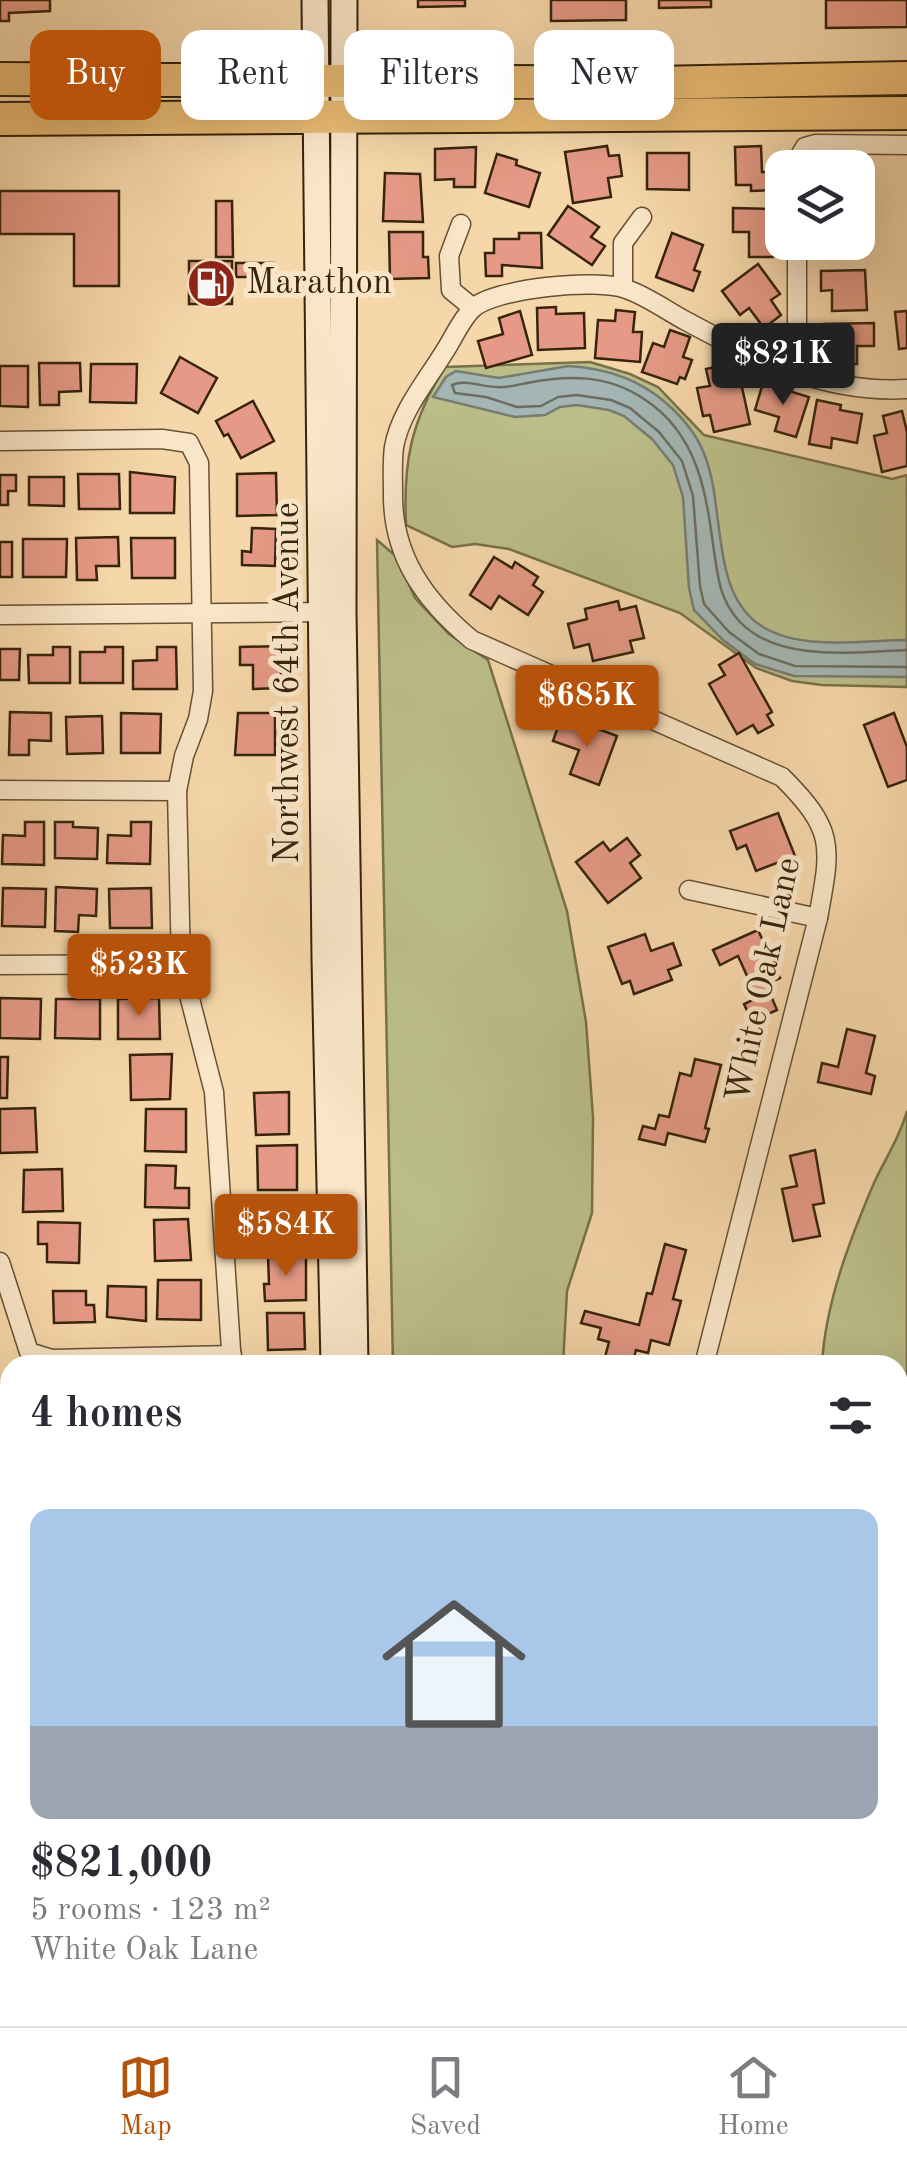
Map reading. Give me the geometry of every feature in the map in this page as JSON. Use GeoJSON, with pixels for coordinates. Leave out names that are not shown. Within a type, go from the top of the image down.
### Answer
{"type":"FeatureCollection","features":[{"type":"Feature","properties":{"kind":"highway"},"geometry":{"type":"LineString","coordinates":[[0,78],[654,82],[907,78]]}},
{"type":"Feature","properties":{"kind":"highway"},"geometry":{"type":"LineString","coordinates":[[0,119],[907,112]]}},
{"type":"Feature","properties":{"kind":"street","name":"Northwest 64th Avenue"},"geometry":{"type":"LineString","coordinates":[[315,0],[330,80]]}},
{"type":"Feature","properties":{"kind":"street","name":"Northwest 64th Avenue"},"geometry":{"type":"LineString","coordinates":[[334,1355],[330,80],[344,0]]}},
{"type":"Feature","properties":{"kind":"street"},"geometry":{"type":"LineString","coordinates":[[803,150],[816,144],[907,145]]}},
{"type":"Feature","properties":{"kind":"street"},"geometry":{"type":"LineString","coordinates":[[623,287],[623,243],[642,217]]}},
{"type":"Feature","properties":{"kind":"street"},"geometry":{"type":"LineString","coordinates":[[461,224],[448,256],[451,290],[473,308],[516,291],[562,285],[623,287],[746,354],[797,374],[870,391],[907,389]]}},
{"type":"Feature","properties":{"kind":"street"},"geometry":{"type":"LineString","coordinates":[[797,260],[797,374]]}},
{"type":"Feature","properties":{"kind":"street","name":"White Oak Lane"},"geometry":{"type":"LineString","coordinates":[[473,308],[404,416],[394,448],[392,518],[415,582],[446,619],[472,640],[782,778],[814,808],[826,838],[826,872],[818,918],[707,1355]]}},
{"type":"Feature","properties":{"kind":"street"},"geometry":{"type":"LineString","coordinates":[[0,441],[162,439],[189,443],[199,463],[203,692],[178,791],[182,964],[214,1092],[232,1355]]}},
{"type":"Feature","properties":{"kind":"street","name":"Northwest 64th Avenue"},"geometry":{"type":"LineString","coordinates":[[332,612],[355,1355]]}},
{"type":"Feature","properties":{"kind":"street"},"geometry":{"type":"LineString","coordinates":[[0,615],[332,612]]}},
{"type":"Feature","properties":{"kind":"street"},"geometry":{"type":"LineString","coordinates":[[0,790],[178,791]]}},
{"type":"Feature","properties":{"kind":"street"},"geometry":{"type":"LineString","coordinates":[[689,890],[818,918]]}},
{"type":"Feature","properties":{"kind":"street"},"geometry":{"type":"LineString","coordinates":[[0,965],[182,964]]}},
{"type":"Feature","properties":{"kind":"street"},"geometry":{"type":"LineString","coordinates":[[0,1262],[29,1352],[40,1355]]}},
{"type":"Feature","properties":{"kind":"green space"},"geometry":{"type":"Polygon","coordinates":[[[590,362],[658,387],[704,435],[892,479],[907,475],[907,687],[792,681],[756,668],[680,613],[509,549],[475,544],[452,547],[406,525],[406,481],[412,443],[424,406],[445,367],[590,362]]]}},
{"type":"Feature","properties":{"kind":"green space"},"geometry":{"type":"Polygon","coordinates":[[[377,540],[397,557],[415,598],[449,634],[488,660],[567,911],[586,1022],[593,1117],[592,1213],[567,1291],[564,1355],[393,1355],[377,540]]]}},
{"type":"Feature","properties":{"kind":"green space"},"geometry":{"type":"Polygon","coordinates":[[[907,1111],[907,1355],[823,1355],[833,1295],[848,1249],[907,1111]]]}},
{"type":"Feature","properties":{"kind":"water"},"geometry":{"type":"Polygon","coordinates":[[[568,366],[607,372],[644,387],[672,408],[692,431],[710,473],[726,571],[746,612],[763,627],[796,639],[907,640],[907,677],[794,676],[755,664],[723,640],[694,610],[683,497],[673,465],[652,439],[624,416],[577,405],[560,407],[545,415],[515,417],[433,397],[446,377],[456,371],[499,378],[568,366]]]}},
{"type":"Feature","properties":{"kind":"building"},"geometry":{"type":"Polygon","coordinates":[[[0,0],[50,0],[50,11],[9,13],[9,21],[0,21],[0,0]]]}},
{"type":"Feature","properties":{"kind":"building"},"geometry":{"type":"Polygon","coordinates":[[[418,0],[465,0],[465,6],[418,7],[418,0]]]}},
{"type":"Feature","properties":{"kind":"building"},"geometry":{"type":"Polygon","coordinates":[[[551,0],[626,0],[626,20],[551,21],[551,0]]]}},
{"type":"Feature","properties":{"kind":"building"},"geometry":{"type":"Polygon","coordinates":[[[659,0],[711,0],[711,7],[659,8],[659,0]]]}},
{"type":"Feature","properties":{"kind":"building"},"geometry":{"type":"Polygon","coordinates":[[[826,0],[907,0],[907,27],[826,28],[826,0]]]}},
{"type":"Feature","properties":{"kind":"building"},"geometry":{"type":"Polygon","coordinates":[[[607,146],[609,156],[619,155],[622,176],[608,178],[611,197],[573,203],[565,152],[607,146]]]}},
{"type":"Feature","properties":{"kind":"building"},"geometry":{"type":"Polygon","coordinates":[[[761,146],[765,190],[751,191],[751,185],[736,185],[735,147],[761,146]]]}},
{"type":"Feature","properties":{"kind":"building"},"geometry":{"type":"Polygon","coordinates":[[[476,147],[475,187],[454,187],[454,179],[435,180],[435,149],[476,147]]]}},
{"type":"Feature","properties":{"kind":"building"},"geometry":{"type":"Polygon","coordinates":[[[647,153],[689,153],[689,190],[647,189],[647,153]]]}},
{"type":"Feature","properties":{"kind":"building"},"geometry":{"type":"Polygon","coordinates":[[[497,154],[540,173],[529,207],[485,193],[497,154]]]}},
{"type":"Feature","properties":{"kind":"building"},"geometry":{"type":"Polygon","coordinates":[[[385,173],[420,174],[423,222],[383,221],[385,173]]]}},
{"type":"Feature","properties":{"kind":"building"},"geometry":{"type":"Polygon","coordinates":[[[0,191],[119,191],[119,286],[74,286],[74,234],[0,234],[0,191]]]}},
{"type":"Feature","properties":{"kind":"building"},"geometry":{"type":"Polygon","coordinates":[[[216,201],[232,201],[233,257],[216,257],[216,201]]]}},
{"type":"Feature","properties":{"kind":"building"},"geometry":{"type":"Polygon","coordinates":[[[568,206],[599,227],[591,237],[605,246],[592,265],[548,235],[568,206]]]}},
{"type":"Feature","properties":{"kind":"building"},"geometry":{"type":"Polygon","coordinates":[[[733,208],[765,209],[765,257],[749,257],[749,232],[733,232],[733,208]]]}},
{"type":"Feature","properties":{"kind":"building"},"geometry":{"type":"Polygon","coordinates":[[[389,232],[423,232],[423,257],[428,257],[429,278],[390,279],[389,232]]]}},
{"type":"Feature","properties":{"kind":"building"},"geometry":{"type":"Polygon","coordinates":[[[519,233],[541,233],[542,268],[502,265],[502,276],[486,276],[485,253],[494,253],[494,239],[519,239],[519,233]]]}},
{"type":"Feature","properties":{"kind":"building"},"geometry":{"type":"Polygon","coordinates":[[[672,233],[703,245],[694,270],[700,272],[693,291],[656,277],[672,233]]]}},
{"type":"Feature","properties":{"kind":"building","name":"Marathon"},"geometry":{"type":"Polygon","coordinates":[[[189,261],[232,261],[232,304],[189,304],[189,261]]]}},
{"type":"Feature","properties":{"kind":"building"},"geometry":{"type":"Polygon","coordinates":[[[236,263],[274,263],[274,277],[236,277],[236,263]]]}},
{"type":"Feature","properties":{"kind":"building"},"geometry":{"type":"Polygon","coordinates":[[[758,264],[780,294],[771,300],[781,315],[764,328],[749,308],[740,315],[722,291],[758,264]]]}},
{"type":"Feature","properties":{"kind":"building"},"geometry":{"type":"Polygon","coordinates":[[[865,270],[867,310],[832,311],[832,290],[821,291],[821,271],[865,270]]]}},
{"type":"Feature","properties":{"kind":"building"},"geometry":{"type":"Polygon","coordinates":[[[556,307],[556,314],[584,313],[585,348],[538,350],[537,308],[556,307]]]}},
{"type":"Feature","properties":{"kind":"building"},"geometry":{"type":"Polygon","coordinates":[[[616,310],[635,312],[633,332],[642,332],[640,362],[595,358],[598,320],[615,321],[616,310]]]}},
{"type":"Feature","properties":{"kind":"building"},"geometry":{"type":"Polygon","coordinates":[[[520,311],[532,355],[486,368],[478,341],[503,334],[499,318],[520,311]]]}},
{"type":"Feature","properties":{"kind":"building"},"geometry":{"type":"Polygon","coordinates":[[[907,311],[907,348],[899,349],[895,312],[907,311]]]}},
{"type":"Feature","properties":{"kind":"building"},"geometry":{"type":"Polygon","coordinates":[[[874,323],[874,346],[857,346],[857,364],[834,364],[833,347],[824,347],[824,324],[874,323]]]}},
{"type":"Feature","properties":{"kind":"building"},"geometry":{"type":"Polygon","coordinates":[[[670,330],[690,337],[683,357],[692,360],[685,379],[680,377],[677,384],[642,372],[653,343],[664,347],[670,330]]]}},
{"type":"Feature","properties":{"kind":"building"},"geometry":{"type":"Polygon","coordinates":[[[180,357],[217,378],[198,413],[161,393],[180,357]]]}},
{"type":"Feature","properties":{"kind":"building"},"geometry":{"type":"Polygon","coordinates":[[[39,363],[80,363],[81,391],[59,392],[59,405],[40,405],[39,363]]]}},
{"type":"Feature","properties":{"kind":"building"},"geometry":{"type":"Polygon","coordinates":[[[91,364],[137,364],[136,403],[90,402],[91,364]]]}},
{"type":"Feature","properties":{"kind":"building"},"geometry":{"type":"Polygon","coordinates":[[[727,365],[730,380],[740,378],[750,424],[714,432],[710,415],[703,416],[697,388],[710,386],[706,369],[727,365]]]}},
{"type":"Feature","properties":{"kind":"building"},"geometry":{"type":"Polygon","coordinates":[[[0,366],[28,366],[28,407],[0,406],[0,366]]]}},
{"type":"Feature","properties":{"kind":"building"},"geometry":{"type":"Polygon","coordinates":[[[763,383],[809,397],[796,437],[775,431],[779,417],[755,410],[763,383]]]}},
{"type":"Feature","properties":{"kind":"building"},"geometry":{"type":"Polygon","coordinates":[[[817,400],[862,414],[857,443],[832,438],[831,448],[809,444],[817,400]]]}},
{"type":"Feature","properties":{"kind":"building"},"geometry":{"type":"Polygon","coordinates":[[[253,401],[274,441],[241,458],[216,421],[253,401]]]}},
{"type":"Feature","properties":{"kind":"building"},"geometry":{"type":"Polygon","coordinates":[[[902,411],[907,432],[907,466],[882,472],[874,436],[887,433],[883,416],[902,411]]]}},
{"type":"Feature","properties":{"kind":"building"},"geometry":{"type":"Polygon","coordinates":[[[130,472],[175,477],[174,513],[130,513],[130,472]]]}},
{"type":"Feature","properties":{"kind":"building"},"geometry":{"type":"Polygon","coordinates":[[[276,473],[277,515],[237,516],[237,474],[276,473]]]}},
{"type":"Feature","properties":{"kind":"building"},"geometry":{"type":"Polygon","coordinates":[[[78,474],[119,474],[120,509],[79,509],[78,474]]]}},
{"type":"Feature","properties":{"kind":"building"},"geometry":{"type":"Polygon","coordinates":[[[0,475],[16,475],[16,491],[8,491],[8,505],[0,505],[0,475]]]}},
{"type":"Feature","properties":{"kind":"building"},"geometry":{"type":"Polygon","coordinates":[[[29,477],[64,477],[64,506],[29,505],[29,477]]]}},
{"type":"Feature","properties":{"kind":"building"},"geometry":{"type":"Polygon","coordinates":[[[252,528],[276,529],[275,566],[242,565],[242,551],[251,552],[252,528]]]}},
{"type":"Feature","properties":{"kind":"building"},"geometry":{"type":"Polygon","coordinates":[[[118,537],[119,566],[96,566],[97,580],[77,580],[76,538],[118,537]]]}},
{"type":"Feature","properties":{"kind":"building"},"geometry":{"type":"Polygon","coordinates":[[[131,538],[175,538],[175,578],[132,578],[131,538]]]}},
{"type":"Feature","properties":{"kind":"building"},"geometry":{"type":"Polygon","coordinates":[[[23,539],[67,539],[66,577],[23,577],[23,539]]]}},
{"type":"Feature","properties":{"kind":"building"},"geometry":{"type":"Polygon","coordinates":[[[0,542],[12,542],[12,577],[0,577],[0,542]]]}},
{"type":"Feature","properties":{"kind":"building"},"geometry":{"type":"Polygon","coordinates":[[[494,557],[512,568],[515,562],[538,577],[533,585],[543,592],[528,615],[499,596],[491,609],[470,595],[494,557]]]}},
{"type":"Feature","properties":{"kind":"building"},"geometry":{"type":"Polygon","coordinates":[[[618,601],[620,610],[636,606],[644,638],[630,641],[633,652],[593,661],[589,644],[574,648],[568,624],[587,619],[585,609],[618,601]]]}},
{"type":"Feature","properties":{"kind":"building"},"geometry":{"type":"Polygon","coordinates":[[[281,646],[281,688],[253,689],[253,665],[240,665],[240,647],[281,646]]]}},
{"type":"Feature","properties":{"kind":"building"},"geometry":{"type":"Polygon","coordinates":[[[53,647],[70,647],[70,683],[29,683],[28,655],[53,655],[53,647]]]}},
{"type":"Feature","properties":{"kind":"building"},"geometry":{"type":"Polygon","coordinates":[[[105,647],[123,647],[123,683],[80,683],[80,652],[105,652],[105,647]]]}},
{"type":"Feature","properties":{"kind":"building"},"geometry":{"type":"Polygon","coordinates":[[[157,647],[176,647],[177,689],[133,689],[133,661],[157,660],[157,647]]]}},
{"type":"Feature","properties":{"kind":"building"},"geometry":{"type":"Polygon","coordinates":[[[0,649],[20,649],[19,680],[0,680],[0,649]]]}},
{"type":"Feature","properties":{"kind":"building"},"geometry":{"type":"Polygon","coordinates":[[[739,653],[772,712],[767,715],[773,725],[758,733],[753,725],[737,734],[709,684],[725,675],[719,665],[739,653]]]}},
{"type":"Feature","properties":{"kind":"building"},"geometry":{"type":"Polygon","coordinates":[[[10,712],[51,713],[51,741],[29,740],[29,755],[9,755],[10,712]]]}},
{"type":"Feature","properties":{"kind":"building"},"geometry":{"type":"Polygon","coordinates":[[[121,713],[161,714],[160,753],[121,753],[121,713]]]}},
{"type":"Feature","properties":{"kind":"building"},"geometry":{"type":"Polygon","coordinates":[[[238,713],[275,713],[275,755],[235,755],[238,713]]]}},
{"type":"Feature","properties":{"kind":"building"},"geometry":{"type":"Polygon","coordinates":[[[894,713],[907,747],[907,780],[888,787],[864,725],[894,713]]]}},
{"type":"Feature","properties":{"kind":"building"},"geometry":{"type":"Polygon","coordinates":[[[102,716],[103,753],[67,754],[66,717],[102,716]]]}},
{"type":"Feature","properties":{"kind":"building"},"geometry":{"type":"Polygon","coordinates":[[[560,721],[617,736],[599,785],[570,774],[579,750],[553,741],[560,721]]]}},
{"type":"Feature","properties":{"kind":"building"},"geometry":{"type":"Polygon","coordinates":[[[778,813],[795,856],[756,871],[746,845],[737,849],[730,831],[778,813]]]}},
{"type":"Feature","properties":{"kind":"building"},"geometry":{"type":"Polygon","coordinates":[[[25,822],[44,822],[44,865],[2,864],[3,835],[25,836],[25,822]]]}},
{"type":"Feature","properties":{"kind":"building"},"geometry":{"type":"Polygon","coordinates":[[[55,822],[98,828],[97,859],[55,858],[55,822]]]}},
{"type":"Feature","properties":{"kind":"building"},"geometry":{"type":"Polygon","coordinates":[[[131,822],[151,822],[150,864],[107,863],[108,835],[131,836],[131,822]]]}},
{"type":"Feature","properties":{"kind":"building"},"geometry":{"type":"Polygon","coordinates":[[[627,838],[640,855],[630,863],[641,878],[608,903],[576,862],[603,842],[610,851],[627,838]]]}},
{"type":"Feature","properties":{"kind":"building"},"geometry":{"type":"Polygon","coordinates":[[[56,887],[97,889],[96,916],[79,915],[78,932],[55,931],[56,887]]]}},
{"type":"Feature","properties":{"kind":"building"},"geometry":{"type":"Polygon","coordinates":[[[3,888],[46,889],[45,927],[2,926],[3,888]]]}},
{"type":"Feature","properties":{"kind":"building"},"geometry":{"type":"Polygon","coordinates":[[[151,888],[152,928],[110,928],[109,889],[151,888]]]}},
{"type":"Feature","properties":{"kind":"building"},"geometry":{"type":"Polygon","coordinates":[[[758,930],[780,978],[766,984],[777,1010],[752,1021],[744,1004],[757,998],[738,956],[720,965],[713,950],[758,930]]]}},
{"type":"Feature","properties":{"kind":"building"},"geometry":{"type":"Polygon","coordinates":[[[645,934],[651,951],[673,943],[681,965],[668,970],[672,980],[634,994],[630,981],[622,984],[608,947],[645,934]]]}},
{"type":"Feature","properties":{"kind":"building"},"geometry":{"type":"Polygon","coordinates":[[[0,998],[41,999],[40,1039],[0,1038],[0,998]]]}},
{"type":"Feature","properties":{"kind":"building"},"geometry":{"type":"Polygon","coordinates":[[[159,998],[160,1039],[118,1039],[118,999],[159,998]]]}},
{"type":"Feature","properties":{"kind":"building"},"geometry":{"type":"Polygon","coordinates":[[[56,999],[100,999],[100,1039],[55,1038],[56,999]]]}},
{"type":"Feature","properties":{"kind":"building"},"geometry":{"type":"Polygon","coordinates":[[[847,1029],[875,1036],[866,1073],[875,1076],[871,1094],[818,1082],[822,1063],[838,1067],[847,1029]]]}},
{"type":"Feature","properties":{"kind":"building"},"geometry":{"type":"Polygon","coordinates":[[[172,1054],[170,1099],[131,1100],[130,1055],[172,1054]]]}},
{"type":"Feature","properties":{"kind":"building"},"geometry":{"type":"Polygon","coordinates":[[[0,1057],[8,1057],[7,1098],[0,1098],[0,1057]]]}},
{"type":"Feature","properties":{"kind":"building"},"geometry":{"type":"Polygon","coordinates":[[[695,1059],[721,1065],[705,1142],[668,1133],[665,1145],[639,1139],[643,1126],[655,1129],[659,1115],[669,1117],[680,1073],[691,1076],[695,1059]]]}},
{"type":"Feature","properties":{"kind":"building"},"geometry":{"type":"Polygon","coordinates":[[[289,1092],[289,1134],[256,1135],[254,1093],[289,1092]]]}},
{"type":"Feature","properties":{"kind":"building"},"geometry":{"type":"Polygon","coordinates":[[[35,1108],[37,1152],[0,1153],[0,1109],[35,1108]]]}},
{"type":"Feature","properties":{"kind":"building"},"geometry":{"type":"Polygon","coordinates":[[[146,1109],[186,1109],[186,1152],[145,1151],[146,1109]]]}},
{"type":"Feature","properties":{"kind":"building"},"geometry":{"type":"Polygon","coordinates":[[[297,1145],[297,1190],[258,1190],[257,1146],[297,1145]]]}},
{"type":"Feature","properties":{"kind":"building"},"geometry":{"type":"Polygon","coordinates":[[[815,1150],[824,1203],[813,1205],[820,1236],[793,1241],[782,1189],[797,1186],[790,1156],[815,1150]]]}},
{"type":"Feature","properties":{"kind":"building"},"geometry":{"type":"Polygon","coordinates":[[[146,1165],[176,1166],[175,1188],[189,1188],[189,1208],[145,1207],[146,1165]]]}},
{"type":"Feature","properties":{"kind":"building"},"geometry":{"type":"Polygon","coordinates":[[[62,1169],[63,1211],[23,1212],[24,1170],[62,1169]]]}},
{"type":"Feature","properties":{"kind":"building"},"geometry":{"type":"Polygon","coordinates":[[[296,1206],[297,1248],[261,1249],[265,1207],[296,1206]]]}},
{"type":"Feature","properties":{"kind":"building"},"geometry":{"type":"Polygon","coordinates":[[[188,1219],[191,1260],[155,1261],[154,1220],[188,1219]]]}},
{"type":"Feature","properties":{"kind":"building"},"geometry":{"type":"Polygon","coordinates":[[[38,1222],[80,1223],[79,1263],[47,1262],[47,1244],[38,1244],[38,1222]]]}},
{"type":"Feature","properties":{"kind":"building"},"geometry":{"type":"Polygon","coordinates":[[[665,1244],[686,1250],[673,1299],[681,1301],[669,1345],[651,1340],[648,1353],[636,1350],[635,1355],[606,1355],[609,1342],[598,1339],[601,1328],[581,1323],[585,1311],[639,1325],[647,1293],[652,1294],[665,1244]]]}},
{"type":"Feature","properties":{"kind":"building"},"geometry":{"type":"Polygon","coordinates":[[[268,1256],[306,1256],[306,1300],[265,1301],[268,1256]]]}},
{"type":"Feature","properties":{"kind":"building"},"geometry":{"type":"Polygon","coordinates":[[[158,1280],[201,1280],[201,1320],[157,1319],[158,1280]]]}},
{"type":"Feature","properties":{"kind":"building"},"geometry":{"type":"Polygon","coordinates":[[[108,1286],[146,1287],[146,1321],[107,1317],[108,1286]]]}},
{"type":"Feature","properties":{"kind":"building"},"geometry":{"type":"Polygon","coordinates":[[[53,1291],[86,1291],[86,1305],[94,1305],[95,1322],[54,1323],[53,1291]]]}},
{"type":"Feature","properties":{"kind":"building"},"geometry":{"type":"Polygon","coordinates":[[[267,1313],[304,1313],[305,1349],[268,1350],[267,1313]]]}},
{"type":"Feature","properties":{"kind":"place","name":"Marathon"},"geometry":{"type":"Point","coordinates":[211,283]}}]}
